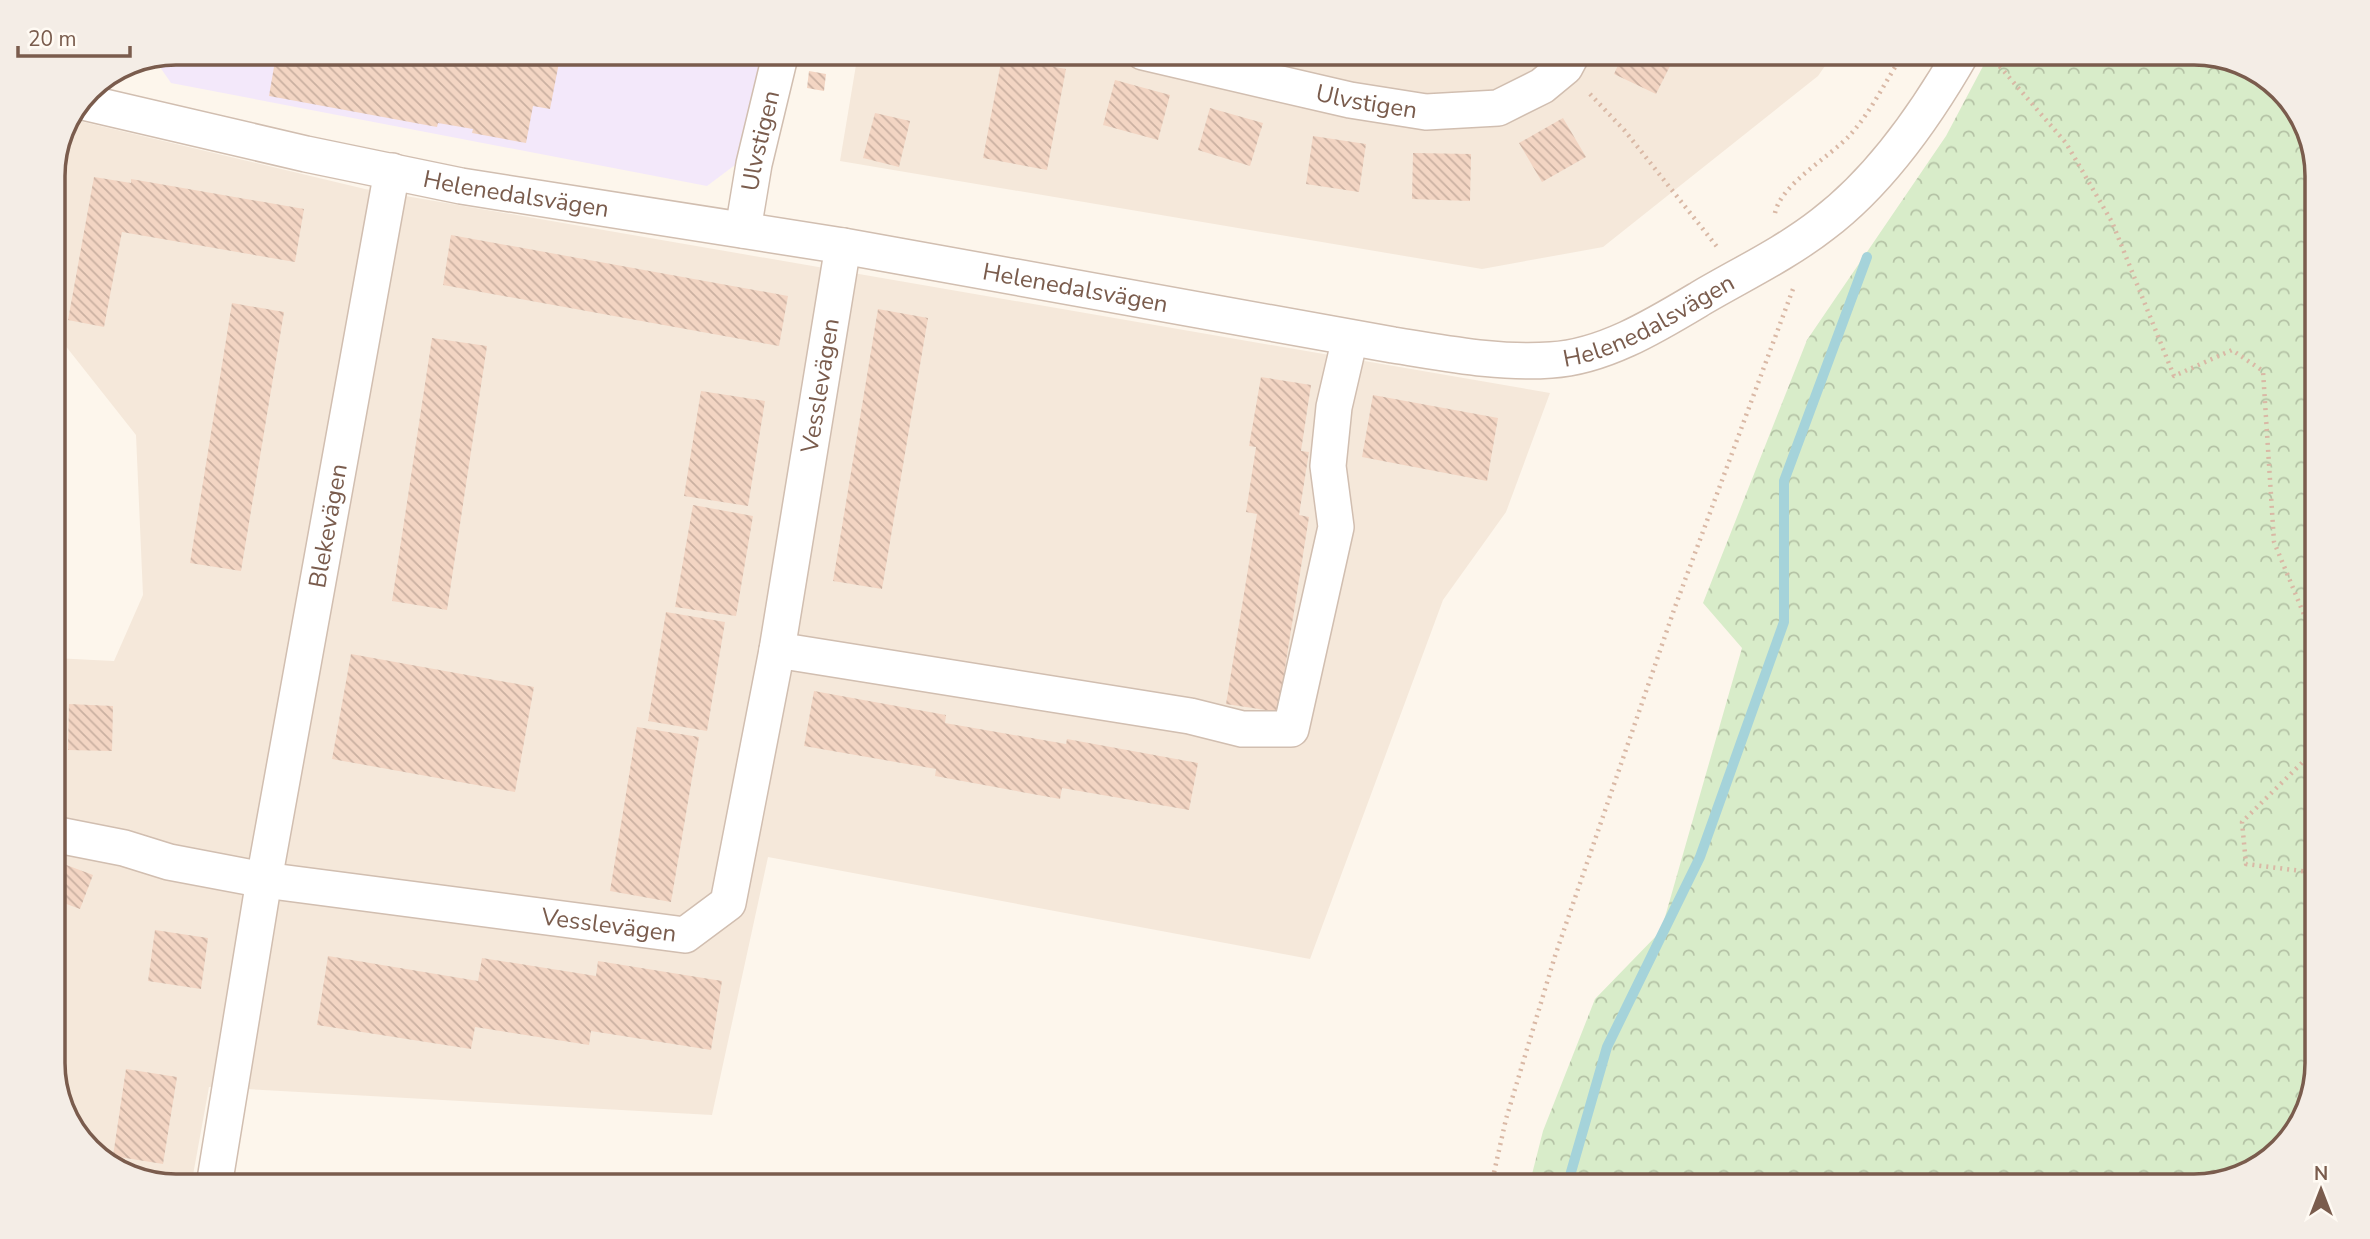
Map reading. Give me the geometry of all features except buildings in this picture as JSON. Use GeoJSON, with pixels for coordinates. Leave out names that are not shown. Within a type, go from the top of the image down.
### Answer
{"type":"FeatureCollection","features":[{"type":"Feature","properties":{"kind":"street","name":"Ulvstigen"},"geometry":{"type":"LineString","coordinates":[[743,230],[754,164],[778,65]]}},
{"type":"Feature","properties":{"kind":"street","name":"Ulvstigen"},"geometry":{"type":"LineString","coordinates":[[1199,65],[1350,100],[1426,112],[1498,108],[1542,86],[1564,65]]}},
{"type":"Feature","properties":{"kind":"street","name":"Helenedalsvägen"},"geometry":{"type":"LineString","coordinates":[[98,97],[461,186],[843,246],[1350,338],[1484,358],[1551,360],[1595,352],[1678,312],[1783,252],[1825,224],[1864,187],[1903,141],[1953,65]]}},
{"type":"Feature","properties":{"kind":"street","name":"Blekevägen"},"geometry":{"type":"LineString","coordinates":[[216,1174],[264,880],[392,171]]}},
{"type":"Feature","properties":{"kind":"street","name":"Vesslevägen"},"geometry":{"type":"LineString","coordinates":[[264,880],[685,934],[728,903],[777,650],[843,246]]}},
{"type":"Feature","properties":{"kind":"street"},"geometry":{"type":"LineString","coordinates":[[777,650],[1191,716],[1242,729],[1291,729],[1336,527],[1328,466],[1334,407],[1350,338]]}},
{"type":"Feature","properties":{"kind":"street"},"geometry":{"type":"LineString","coordinates":[[65,837],[169,862],[264,880]]}},
{"type":"Feature","properties":{"kind":"path"},"geometry":{"type":"LineString","coordinates":[[1573,65],[1739,275]]}},
{"type":"Feature","properties":{"kind":"path"},"geometry":{"type":"LineString","coordinates":[[1999,65],[2066,143],[2112,222],[2174,376],[2232,350],[2263,371],[2274,542],[2305,617]]}},
{"type":"Feature","properties":{"kind":"path"},"geometry":{"type":"LineString","coordinates":[[1494,1174],[1506,1119],[1559,943],[1675,607],[1790,303]]}},
{"type":"Feature","properties":{"kind":"path"},"geometry":{"type":"LineString","coordinates":[[2305,760],[2242,822],[2246,864],[2305,871]]}},
{"type":"Feature","properties":{"kind":"shaded area"},"geometry":{"type":"Polygon","coordinates":[[[759,65],[739,162],[707,186],[171,83],[160,66],[759,65]]]}},
{"type":"Feature","properties":{"kind":"shaded area"},"geometry":{"type":"Polygon","coordinates":[[[856,65],[1826,65],[1818,76],[1603,247],[1482,269],[840,161],[856,65]]]}},
{"type":"Feature","properties":{"kind":"shaded area"},"geometry":{"type":"Polygon","coordinates":[[[80,121],[365,189],[1550,393],[1506,512],[1443,600],[1310,959],[768,857],[712,1115],[209,1087],[193,1174],[154,1172],[114,1156],[83,1125],[71,1099],[65,1071],[65,659],[114,661],[143,595],[136,435],[65,345],[65,168],[69,147],[80,121]]]}},
{"type":"Feature","properties":{"kind":"green space"},"geometry":{"type":"Polygon","coordinates":[[[1984,65],[2194,65],[2223,69],[2256,83],[2287,114],[2299,140],[2305,168],[2305,1063],[2303,1085],[2294,1112],[2278,1136],[2262,1151],[2237,1166],[2209,1173],[1532,1174],[1543,1131],[1595,999],[1661,931],[1742,648],[1703,603],[1807,340],[1946,136],[1984,65]]]}},
{"type":"Feature","properties":{"kind":"waterway"},"geometry":{"type":"LineString","coordinates":[[1570,1174],[1607,1047],[1700,857],[1784,622],[1784,481],[1867,257]]}}]}
